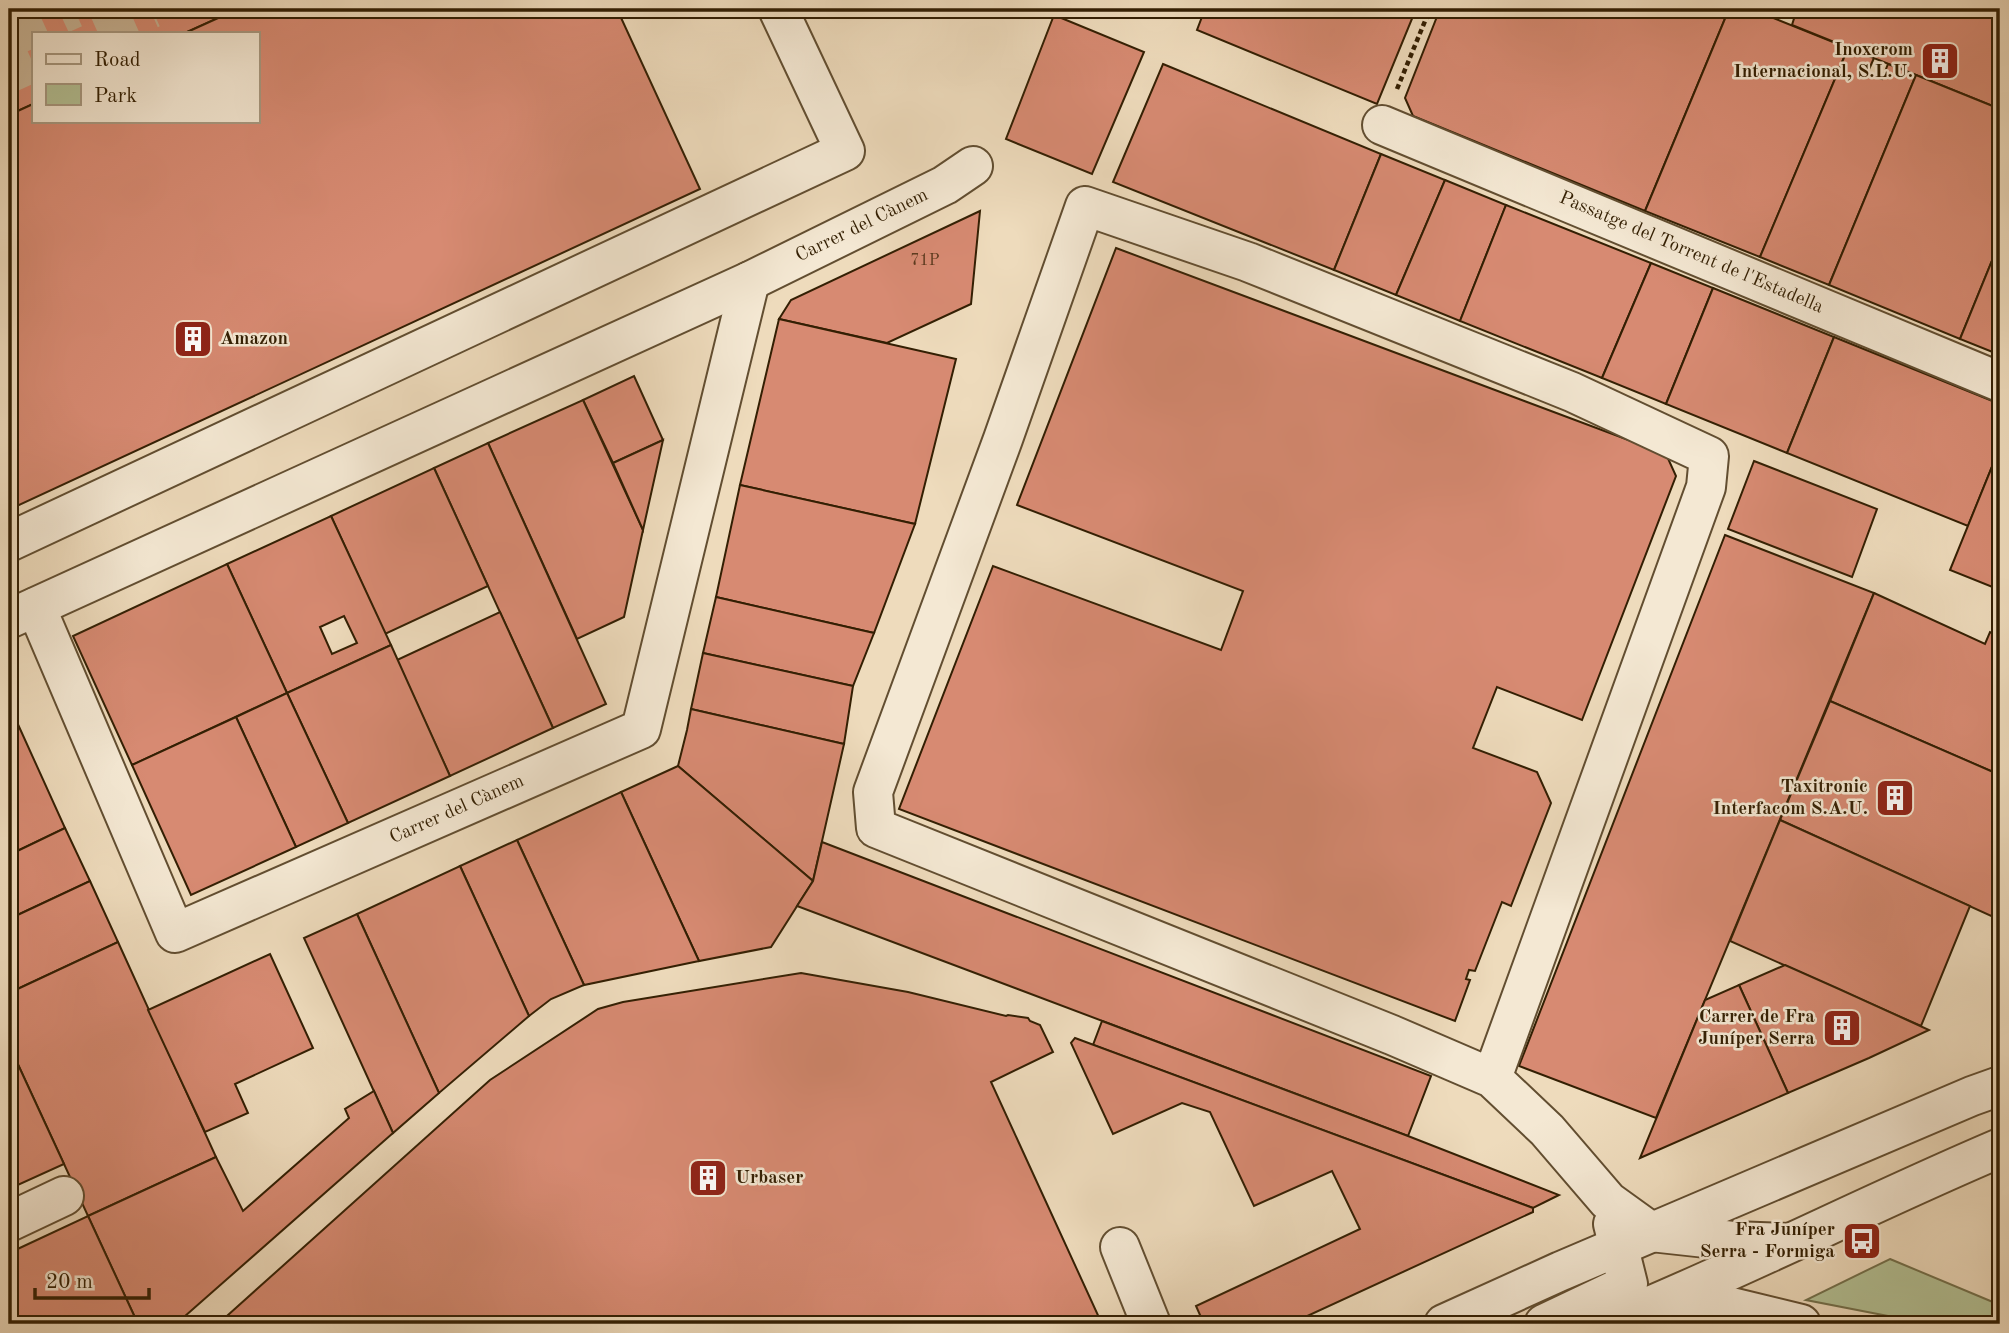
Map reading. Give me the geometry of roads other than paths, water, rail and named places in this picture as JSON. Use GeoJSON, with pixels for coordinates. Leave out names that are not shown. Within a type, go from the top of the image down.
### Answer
{"type":"FeatureCollection","features":[{"type":"Feature","properties":{"kind":"street"},"geometry":{"type":"LineString","coordinates":[[9,541],[845,151],[778,9]]}},
{"type":"Feature","properties":{"kind":"street","name":"Passatge del Torrent de l'Estadella"},"geometry":{"type":"LineString","coordinates":[[1382,125],[2000,382]]}},
{"type":"Feature","properties":{"kind":"street","name":"Carrer del Cànem"},"geometry":{"type":"LineString","coordinates":[[750,281],[641,729],[175,933],[22,613],[750,281],[945,185],[973,166]]}},
{"type":"Feature","properties":{"kind":"street"},"geometry":{"type":"LineString","coordinates":[[1492,1078],[1706,487],[1709,456],[1572,392],[1248,262],[1085,206],[1003,439],[873,792],[876,828],[1392,1035],[1492,1078],[1547,1130],[1608,1201],[1635,1240],[1628,1284],[1544,1324]]}},
{"type":"Feature","properties":{"kind":"street"},"geometry":{"type":"LineString","coordinates":[[1444,1324],[2000,1086]]}},
{"type":"Feature","properties":{"kind":"street"},"geometry":{"type":"LineString","coordinates":[[1607,1324],[2000,1148]]}},
{"type":"Feature","properties":{"kind":"street"},"geometry":{"type":"LineString","coordinates":[[9,1222],[64,1196]]}},
{"type":"Feature","properties":{"kind":"street"},"geometry":{"type":"LineString","coordinates":[[1635,1240],[1788,1243]]}},
{"type":"Feature","properties":{"kind":"street"},"geometry":{"type":"LineString","coordinates":[[1119,1247],[1151,1324]]}},
{"type":"Feature","properties":{"kind":"street"},"geometry":{"type":"LineString","coordinates":[[1670,1298],[1731,1307],[1801,1324]]}},
{"type":"Feature","properties":{"kind":"tunnel"},"geometry":{"type":"LineString","coordinates":[[9,39],[74,9]]}},
{"type":"Feature","properties":{"kind":"tunnel"},"geometry":{"type":"LineString","coordinates":[[100,32],[152,9]]}},
{"type":"Feature","properties":{"kind":"tunnel"},"geometry":{"type":"LineString","coordinates":[[9,74],[32,63]]}},
{"type":"Feature","properties":{"kind":"place","name":"Inoxcrom Internacional, S.L.U."},"geometry":{"type":"Point","coordinates":[1940,61]}},
{"type":"Feature","properties":{"kind":"place","name":"Amazon"},"geometry":{"type":"Point","coordinates":[193,339]}},
{"type":"Feature","properties":{"kind":"place","name":"Taxitronic Interfacom S.A.U."},"geometry":{"type":"Point","coordinates":[1895,798]}},
{"type":"Feature","properties":{"kind":"place","name":"Carrer de Fra Juníper Serra"},"geometry":{"type":"Point","coordinates":[1842,1028]}},
{"type":"Feature","properties":{"kind":"place","name":"Urbaser"},"geometry":{"type":"Point","coordinates":[708,1178]}},
{"type":"Feature","properties":{"kind":"place","name":"Fra Juníper Serra - Formiga"},"geometry":{"type":"Point","coordinates":[1862,1241]}}]}
